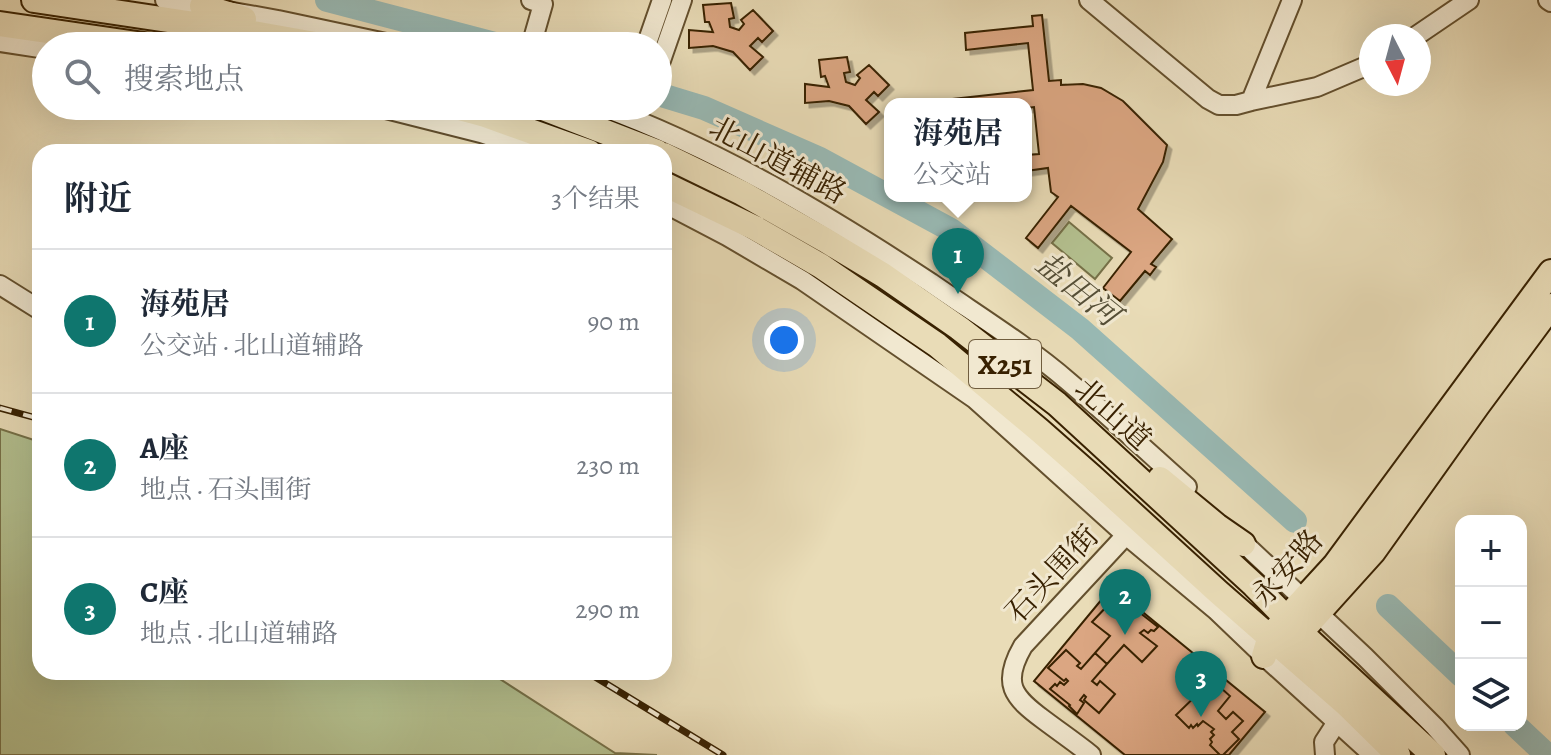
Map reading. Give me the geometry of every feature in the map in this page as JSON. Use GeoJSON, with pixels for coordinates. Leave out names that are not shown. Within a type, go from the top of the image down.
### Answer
{"type":"FeatureCollection","features":[{"type":"Feature","properties":{"kind":"main road"},"geometry":{"type":"LineString","coordinates":[[34,0],[248,32]]}},
{"type":"Feature","properties":{"kind":"main road"},"geometry":{"type":"LineString","coordinates":[[202,6],[284,32]]}},
{"type":"Feature","properties":{"kind":"main road"},"geometry":{"type":"LineString","coordinates":[[0,24],[32,38]]}},
{"type":"Feature","properties":{"kind":"main road"},"geometry":{"type":"LineString","coordinates":[[499,120],[567,144]]}},
{"type":"Feature","properties":{"kind":"main road"},"geometry":{"type":"LineString","coordinates":[[587,120],[657,140]]}},
{"type":"Feature","properties":{"kind":"main road","name":"北山道"},"geometry":{"type":"LineString","coordinates":[[672,159],[742,193],[883,275],[959,328],[1057,404],[1254,585],[1281,638],[1398,755]]}},
{"type":"Feature","properties":{"kind":"main road","name":"北山道"},"geometry":{"type":"LineString","coordinates":[[672,188],[755,228],[821,266],[937,345],[980,393],[1040,431],[1218,592],[1433,755]]}},
{"type":"Feature","properties":{"kind":"main road","name":"永安路"},"geometry":{"type":"LineString","coordinates":[[1312,607],[1335,565],[1551,272]]}},
{"type":"Feature","properties":{"kind":"main road","name":"永安路"},"geometry":{"type":"LineString","coordinates":[[1281,638],[1373,552],[1551,306]]}},
{"type":"Feature","properties":{"kind":"main road"},"geometry":{"type":"LineString","coordinates":[[1095,441],[1154,474],[1243,544]]}},
{"type":"Feature","properties":{"kind":"street"},"geometry":{"type":"LineString","coordinates":[[165,0],[331,32]]}},
{"type":"Feature","properties":{"kind":"street"},"geometry":{"type":"LineString","coordinates":[[651,32],[662,0]]}},
{"type":"Feature","properties":{"kind":"street"},"geometry":{"type":"LineString","coordinates":[[671,32],[682,0]]}},
{"type":"Feature","properties":{"kind":"street"},"geometry":{"type":"LineString","coordinates":[[1089,0],[1219,105],[1236,105],[1317,87],[1359,70]]}},
{"type":"Feature","properties":{"kind":"street"},"geometry":{"type":"LineString","coordinates":[[1251,101],[1292,0]]}},
{"type":"Feature","properties":{"kind":"street"},"geometry":{"type":"LineString","coordinates":[[1431,26],[1469,0]]}},
{"type":"Feature","properties":{"kind":"street"},"geometry":{"type":"LineString","coordinates":[[533,32],[537,2]]}},
{"type":"Feature","properties":{"kind":"street"},"geometry":{"type":"LineString","coordinates":[[0,42],[32,42]]}},
{"type":"Feature","properties":{"kind":"street"},"geometry":{"type":"LineString","coordinates":[[429,120],[515,144]]}},
{"type":"Feature","properties":{"kind":"street","name":"北山道辅路"},"geometry":{"type":"LineString","coordinates":[[628,120],[657,140]]}},
{"type":"Feature","properties":{"kind":"street"},"geometry":{"type":"LineString","coordinates":[[650,120],[657,140]]}},
{"type":"Feature","properties":{"kind":"street","name":"北山道辅路"},"geometry":{"type":"LineString","coordinates":[[672,146],[770,185],[840,225],[1008,336],[1067,380],[1216,515],[1435,727],[1460,755]]}},
{"type":"Feature","properties":{"kind":"street"},"geometry":{"type":"LineString","coordinates":[[672,207],[802,280],[980,393],[1126,535],[1209,604],[1281,638],[1337,722],[1373,755]]}},
{"type":"Feature","properties":{"kind":"street"},"geometry":{"type":"LineString","coordinates":[[0,285],[32,305]]}},
{"type":"Feature","properties":{"kind":"street","name":"石头围街"},"geometry":{"type":"LineString","coordinates":[[1091,755],[1022,704],[1014,692],[1011,677],[1014,661],[1023,646],[1126,535]]}},
{"type":"Feature","properties":{"kind":"street"},"geometry":{"type":"LineString","coordinates":[[1325,755],[1324,742],[1337,722]]}},
{"type":"Feature","properties":{"kind":"green space"},"geometry":{"type":"Polygon","coordinates":[[[1069,222],[1112,258],[1095,279],[1052,243],[1069,222]]]}},
{"type":"Feature","properties":{"kind":"green space"},"geometry":{"type":"Polygon","coordinates":[[[0,429],[32,439],[32,680],[501,680],[615,753],[657,755],[0,755],[0,429]]]}},
{"type":"Feature","properties":{"kind":"building"},"geometry":{"type":"Polygon","coordinates":[[[731,3],[734,18],[729,19],[730,27],[739,30],[744,24],[741,20],[753,10],[773,31],[762,42],[758,38],[750,46],[763,57],[750,70],[733,52],[713,46],[689,48],[689,30],[713,32],[709,22],[705,22],[703,5],[731,3]]]}},
{"type":"Feature","properties":{"kind":"building"},"geometry":{"type":"Polygon","coordinates":[[[1042,15],[1049,81],[1061,80],[1061,85],[1083,84],[1101,88],[1123,101],[1167,145],[1163,162],[1138,209],[1172,239],[1151,264],[1156,267],[1150,275],[1145,271],[1120,301],[1103,288],[1131,252],[1071,206],[1038,248],[1026,238],[1058,197],[1051,192],[1048,168],[1032,170],[1032,155],[1039,154],[1032,98],[962,98],[1033,90],[1028,43],[966,50],[965,33],[1033,26],[1032,16],[1042,15]]]}},
{"type":"Feature","properties":{"kind":"building"},"geometry":{"type":"Polygon","coordinates":[[[847,57],[850,72],[844,73],[846,82],[855,85],[860,78],[857,75],[869,65],[889,85],[878,96],[874,92],[866,100],[879,112],[866,124],[849,106],[829,101],[805,103],[805,84],[829,87],[825,76],[821,77],[819,60],[847,57]]]}},
{"type":"Feature","properties":{"kind":"building"},"geometry":{"type":"Polygon","coordinates":[[[1112,587],[1265,712],[1229,755],[1125,755],[1034,681],[1112,587]]]}},
{"type":"Feature","properties":{"kind":"building"},"geometry":{"type":"Polygon","coordinates":[[[1110,603],[1126,617],[1130,605],[1158,627],[1148,633],[1144,630],[1140,633],[1157,646],[1142,662],[1124,645],[1107,664],[1095,653],[1110,636],[1092,622],[1110,603]]]}},
{"type":"Feature","properties":{"kind":"building"},"geometry":{"type":"Polygon","coordinates":[[[1066,650],[1080,663],[1077,666],[1081,669],[1095,653],[1107,664],[1092,681],[1097,685],[1100,681],[1115,694],[1099,713],[1084,700],[1084,695],[1080,700],[1084,703],[1077,714],[1050,689],[1055,684],[1057,686],[1060,682],[1064,685],[1068,681],[1048,668],[1066,650]]]}},
{"type":"Feature","properties":{"kind":"building"},"geometry":{"type":"Polygon","coordinates":[[[1212,680],[1230,696],[1218,711],[1226,719],[1233,712],[1243,721],[1232,732],[1239,739],[1223,755],[1210,745],[1214,729],[1203,721],[1189,728],[1176,715],[1212,680]]]}},
{"type":"Feature","properties":{"kind":"waterway","name":"盐田河"},"geometry":{"type":"LineString","coordinates":[[327,0],[449,32]]}},
{"type":"Feature","properties":{"kind":"waterway","name":"盐田河"},"geometry":{"type":"LineString","coordinates":[[672,98],[704,108],[820,159],[884,194]]}},
{"type":"Feature","properties":{"kind":"waterway","name":"盐田河"},"geometry":{"type":"LineString","coordinates":[[899,202],[951,230],[1080,329],[1295,521]]}},
{"type":"Feature","properties":{"kind":"waterway","name":"盐田河"},"geometry":{"type":"LineString","coordinates":[[1388,606],[1455,669]]}},
{"type":"Feature","properties":{"kind":"waterway","name":"盐田河"},"geometry":{"type":"LineString","coordinates":[[1521,731],[1547,755]]}},
{"type":"Feature","properties":{"kind":"railway"},"geometry":{"type":"LineString","coordinates":[[0,408],[32,417]]}},
{"type":"Feature","properties":{"kind":"railway"},"geometry":{"type":"LineString","coordinates":[[600,680],[723,755]]}},
{"type":"Feature","properties":{"kind":"place","name":"海苑居"},"geometry":{"type":"Point","coordinates":[958,294]}},
{"type":"Feature","properties":{"kind":"place","name":"A座"},"geometry":{"type":"Point","coordinates":[1125,635]}},
{"type":"Feature","properties":{"kind":"place","name":"C座"},"geometry":{"type":"Point","coordinates":[1201,717]}}]}
